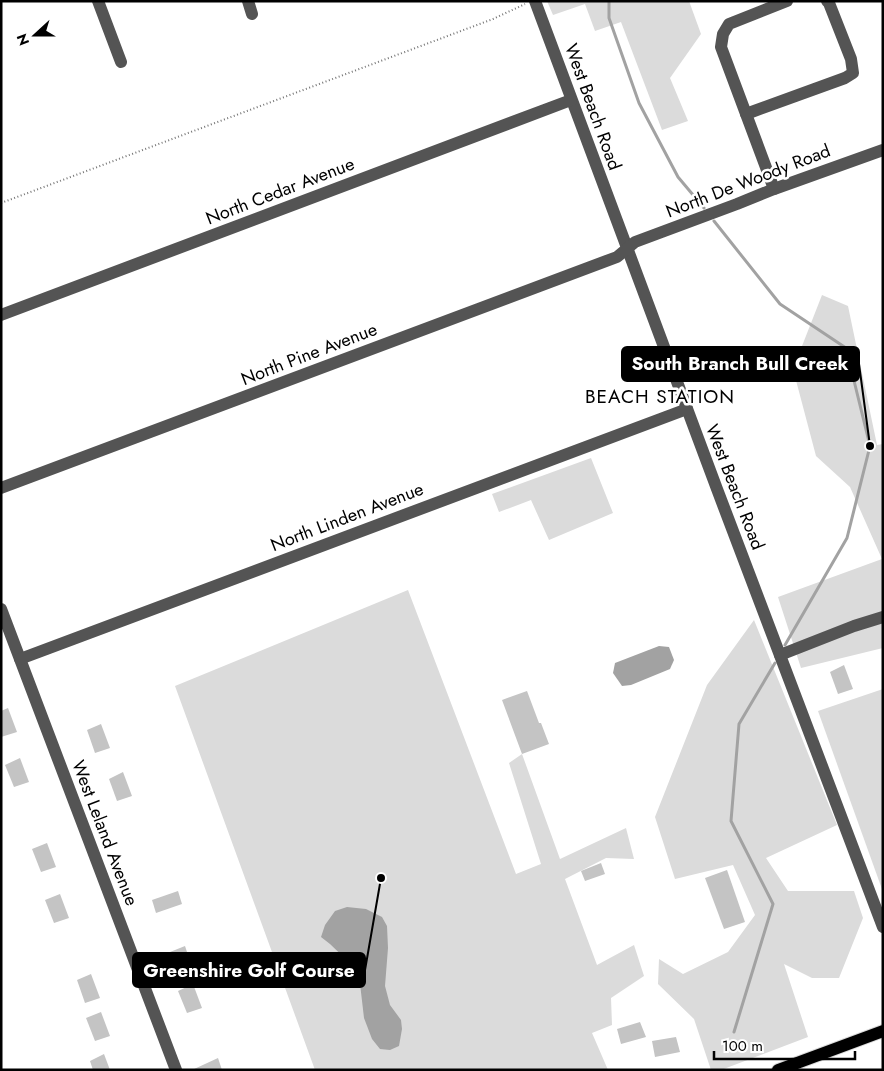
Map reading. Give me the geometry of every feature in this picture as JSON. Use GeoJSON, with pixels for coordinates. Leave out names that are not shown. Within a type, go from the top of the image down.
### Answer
{"type":"FeatureCollection","features":[{"type":"Feature","properties":{"kind":"main road"},"geometry":{"type":"LineString","coordinates":[[778,1070],[883,1031]]}},
{"type":"Feature","properties":{"kind":"street"},"geometry":{"type":"LineString","coordinates":[[98,1],[121,62]]}},
{"type":"Feature","properties":{"kind":"street"},"geometry":{"type":"LineString","coordinates":[[248,1],[252,14]]}},
{"type":"Feature","properties":{"kind":"street"},"geometry":{"type":"LineString","coordinates":[[774,189],[721,47],[723,34],[730,24],[787,1]]}},
{"type":"Feature","properties":{"kind":"street"},"geometry":{"type":"LineString","coordinates":[[746,114],[856,74],[827,1]]}},
{"type":"Feature","properties":{"kind":"street","name":"West Beach Road"},"geometry":{"type":"LineString","coordinates":[[530,3],[571,100],[883,928]]}},
{"type":"Feature","properties":{"kind":"street","name":"North Cedar Avenue"},"geometry":{"type":"LineString","coordinates":[[1,316],[571,100]]}},
{"type":"Feature","properties":{"kind":"street","name":"North De Woody Road"},"geometry":{"type":"LineString","coordinates":[[627,249],[634,242],[883,150]]}},
{"type":"Feature","properties":{"kind":"street","name":"North Pine Avenue"},"geometry":{"type":"LineString","coordinates":[[1,488],[617,257],[627,249]]}},
{"type":"Feature","properties":{"kind":"street","name":"North Linden Avenue"},"geometry":{"type":"LineString","coordinates":[[20,659],[687,409]]}},
{"type":"Feature","properties":{"kind":"street","name":"West Leland Avenue"},"geometry":{"type":"LineString","coordinates":[[1,609],[176,1070]]}},
{"type":"Feature","properties":{"kind":"street"},"geometry":{"type":"LineString","coordinates":[[780,655],[854,626],[883,617]]}},
{"type":"Feature","properties":{"kind":"path"},"geometry":{"type":"LineString","coordinates":[[1,203],[493,19],[530,3]]}},
{"type":"Feature","properties":{"kind":"shaded area"},"geometry":{"type":"Polygon","coordinates":[[[547,1],[689,1],[701,34],[670,78],[688,121],[662,130],[621,22],[595,31],[585,4],[553,15],[547,1]]]}},
{"type":"Feature","properties":{"kind":"shaded area"},"geometry":{"type":"Polygon","coordinates":[[[822,295],[848,306],[877,445],[883,444],[883,648],[801,668],[778,597],[882,559],[850,487],[816,456],[793,369],[822,295]]]}},
{"type":"Feature","properties":{"kind":"shaded area"},"geometry":{"type":"Polygon","coordinates":[[[591,458],[613,513],[549,540],[531,500],[499,512],[492,494],[591,458]]]}},
{"type":"Feature","properties":{"kind":"shaded area"},"geometry":{"type":"Polygon","coordinates":[[[408,590],[516,874],[541,864],[509,763],[522,754],[560,859],[626,828],[634,859],[606,858],[565,879],[597,965],[634,945],[644,976],[611,998],[612,1025],[592,1033],[608,1070],[315,1070],[175,686],[408,590]]]}},
{"type":"Feature","properties":{"kind":"shaded area"},"geometry":{"type":"Polygon","coordinates":[[[754,620],[837,825],[766,858],[788,891],[854,891],[863,918],[839,978],[812,978],[784,964],[808,1037],[721,1070],[711,1070],[694,1019],[658,984],[659,959],[683,974],[728,952],[755,915],[733,865],[675,879],[655,817],[707,685],[754,620]]]}},
{"type":"Feature","properties":{"kind":"shaded area"},"geometry":{"type":"Polygon","coordinates":[[[659,646],[669,647],[674,660],[670,669],[631,685],[622,686],[613,673],[615,663],[659,646]]]}},
{"type":"Feature","properties":{"kind":"shaded area"},"geometry":{"type":"Polygon","coordinates":[[[883,689],[883,892],[818,711],[883,689]]]}},
{"type":"Feature","properties":{"kind":"shaded area"},"geometry":{"type":"Polygon","coordinates":[[[347,907],[366,909],[382,917],[387,926],[388,948],[385,986],[390,1005],[401,1020],[402,1029],[399,1046],[390,1050],[380,1049],[372,1039],[364,1018],[357,970],[321,937],[325,925],[335,911],[347,907]]]}},
{"type":"Feature","properties":{"kind":"building"},"geometry":{"type":"Polygon","coordinates":[[[844,665],[853,689],[838,694],[830,672],[844,665]]]}},
{"type":"Feature","properties":{"kind":"building"},"geometry":{"type":"Polygon","coordinates":[[[527,691],[549,744],[522,754],[502,700],[527,691]]]}},
{"type":"Feature","properties":{"kind":"building"},"geometry":{"type":"Polygon","coordinates":[[[8,708],[17,732],[1,737],[1,711],[8,708]]]}},
{"type":"Feature","properties":{"kind":"building"},"geometry":{"type":"Polygon","coordinates":[[[101,724],[110,748],[95,753],[87,730],[101,724]]]}},
{"type":"Feature","properties":{"kind":"building"},"geometry":{"type":"Polygon","coordinates":[[[20,758],[29,782],[14,787],[5,765],[20,758]]]}},
{"type":"Feature","properties":{"kind":"building"},"geometry":{"type":"Polygon","coordinates":[[[123,772],[132,796],[117,801],[109,779],[123,772]]]}},
{"type":"Feature","properties":{"kind":"building"},"geometry":{"type":"Polygon","coordinates":[[[47,843],[56,867],[41,872],[32,849],[47,843]]]}},
{"type":"Feature","properties":{"kind":"building"},"geometry":{"type":"Polygon","coordinates":[[[601,863],[605,874],[585,881],[581,871],[601,863]]]}},
{"type":"Feature","properties":{"kind":"building"},"geometry":{"type":"Polygon","coordinates":[[[727,870],[745,922],[724,929],[705,878],[727,870]]]}},
{"type":"Feature","properties":{"kind":"building"},"geometry":{"type":"Polygon","coordinates":[[[178,891],[182,904],[156,913],[152,900],[178,891]]]}},
{"type":"Feature","properties":{"kind":"building"},"geometry":{"type":"Polygon","coordinates":[[[60,894],[69,918],[54,923],[45,900],[60,894]]]}},
{"type":"Feature","properties":{"kind":"building"},"geometry":{"type":"Polygon","coordinates":[[[185,946],[193,970],[178,975],[170,952],[185,946]]]}},
{"type":"Feature","properties":{"kind":"building"},"geometry":{"type":"Polygon","coordinates":[[[91,974],[100,998],[85,1003],[77,980],[91,974]]]}},
{"type":"Feature","properties":{"kind":"building"},"geometry":{"type":"Polygon","coordinates":[[[193,984],[202,1008],[187,1013],[178,991],[193,984]]]}},
{"type":"Feature","properties":{"kind":"building"},"geometry":{"type":"Polygon","coordinates":[[[101,1012],[110,1036],[95,1041],[86,1018],[101,1012]]]}},
{"type":"Feature","properties":{"kind":"building"},"geometry":{"type":"Polygon","coordinates":[[[640,1022],[646,1037],[621,1044],[617,1029],[640,1022]]]}},
{"type":"Feature","properties":{"kind":"building"},"geometry":{"type":"Polygon","coordinates":[[[676,1037],[680,1052],[655,1057],[652,1041],[676,1037]]]}},
{"type":"Feature","properties":{"kind":"building"},"geometry":{"type":"Polygon","coordinates":[[[104,1054],[110,1070],[93,1070],[90,1061],[104,1054]]]}},
{"type":"Feature","properties":{"kind":"building"},"geometry":{"type":"Polygon","coordinates":[[[218,1058],[222,1070],[192,1070],[218,1058]]]}},
{"type":"Feature","properties":{"kind":"waterway"},"geometry":{"type":"LineString","coordinates":[[609,1],[609,18],[639,103],[678,177],[704,208]]}},
{"type":"Feature","properties":{"kind":"waterway"},"geometry":{"type":"LineString","coordinates":[[714,221],[780,304],[846,348],[870,446],[847,538],[785,645]]}},
{"type":"Feature","properties":{"kind":"waterway"},"geometry":{"type":"LineString","coordinates":[[734,1032],[773,904],[731,821],[739,724],[775,663]]}},
{"type":"Feature","properties":{"kind":"place","name":"South Branch Bull Creek"},"geometry":{"type":"Point","coordinates":[870,446]}},
{"type":"Feature","properties":{"kind":"place","name":"Greenshire Golf Course"},"geometry":{"type":"Point","coordinates":[381,878]}},
{"type":"Feature","properties":{"kind":"district","name":"BEACH STATION"},"geometry":{"type":"Point","coordinates":[660,396]}}]}
